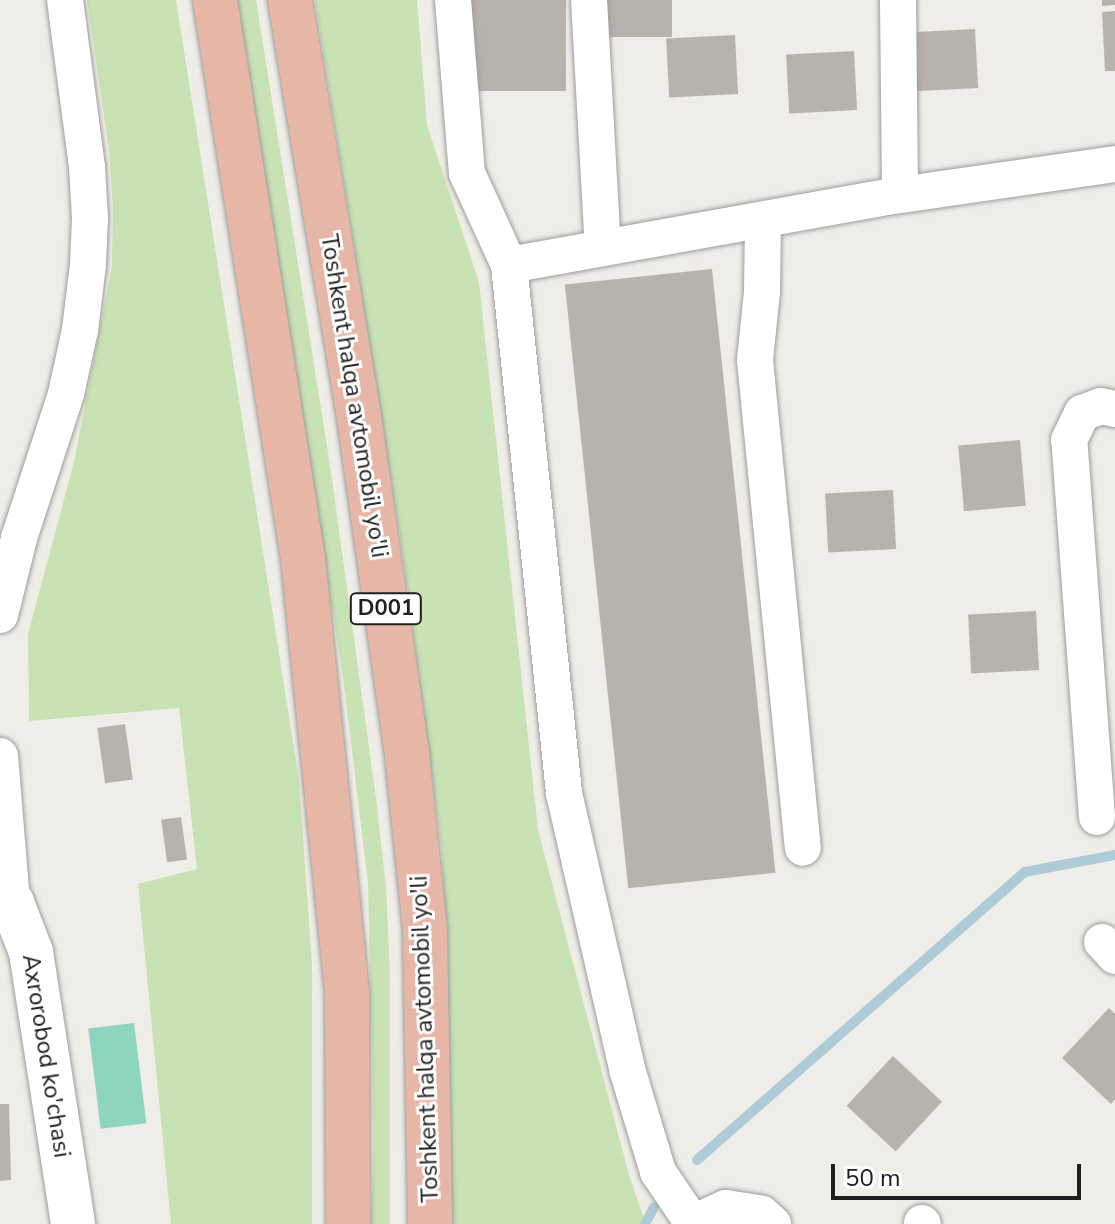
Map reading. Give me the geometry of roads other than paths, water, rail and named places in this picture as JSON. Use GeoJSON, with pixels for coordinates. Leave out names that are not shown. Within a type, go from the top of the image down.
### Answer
{"type":"FeatureCollection","features":[{"type":"Feature","properties":{"kind":"highway"},"geometry":{"type":"LineString","coordinates":[[215,0],[305,574],[347,995],[348,1224]]}},
{"type":"Feature","properties":{"kind":"highway","name":"Toshkent halqa avtomobil yo'li"},"geometry":{"type":"LineString","coordinates":[[290,0],[359,417],[407,755],[426,958],[430,1224]]}},
{"type":"Feature","properties":{"kind":"street"},"geometry":{"type":"LineString","coordinates":[[0,615],[19,538],[66,394],[80,330],[88,265],[90,218],[87,167],[65,0]]}},
{"type":"Feature","properties":{"kind":"street"},"geometry":{"type":"LineString","coordinates":[[453,0],[467,173],[509,265],[564,793],[627,1069],[658,1172],[691,1223],[726,1208],[762,1214],[773,1224]]}},
{"type":"Feature","properties":{"kind":"street"},"geometry":{"type":"LineString","coordinates":[[589,0],[603,248]]}},
{"type":"Feature","properties":{"kind":"street"},"geometry":{"type":"LineString","coordinates":[[898,0],[900,195]]}},
{"type":"Feature","properties":{"kind":"street"},"geometry":{"type":"LineString","coordinates":[[509,265],[900,195],[1115,164]]}},
{"type":"Feature","properties":{"kind":"street"},"geometry":{"type":"LineString","coordinates":[[763,220],[762,292],[755,360],[803,848]]}},
{"type":"Feature","properties":{"kind":"street"},"geometry":{"type":"LineString","coordinates":[[1097,817],[1069,440],[1082,413],[1101,406],[1115,409]]}},
{"type":"Feature","properties":{"kind":"street"},"geometry":{"type":"LineString","coordinates":[[0,756],[4,903]]}},
{"type":"Feature","properties":{"kind":"street","name":"Axrorobod ko'chasi"},"geometry":{"type":"LineString","coordinates":[[4,903],[31,952],[73,1224]]}},
{"type":"Feature","properties":{"kind":"waterway"},"geometry":{"type":"LineString","coordinates":[[697,1160],[1025,872],[1115,855]]}},
{"type":"Feature","properties":{"kind":"waterway"},"geometry":{"type":"LineString","coordinates":[[645,1224],[654,1207]]}}]}
